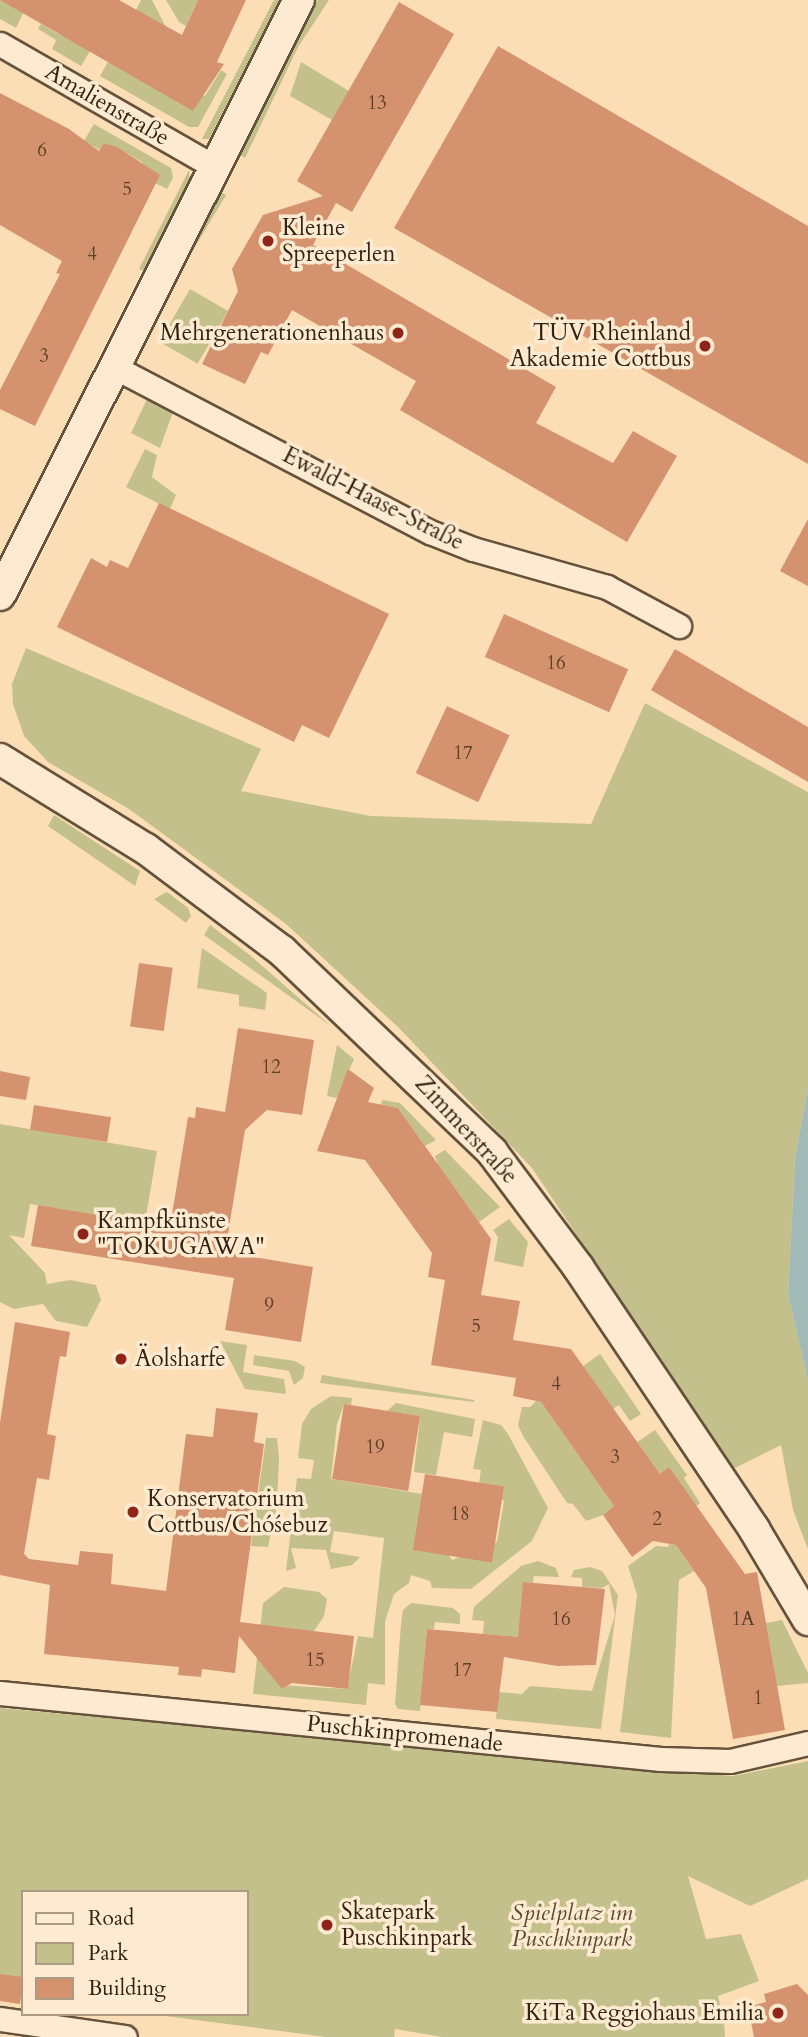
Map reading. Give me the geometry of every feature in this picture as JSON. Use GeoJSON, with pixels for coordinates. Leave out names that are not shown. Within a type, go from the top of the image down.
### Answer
{"type":"FeatureCollection","features":[{"type":"Feature","properties":{"kind":"street"},"geometry":{"type":"LineString","coordinates":[[0,594],[213,166],[299,0]]}},
{"type":"Feature","properties":{"kind":"street","name":"Amalienstraße"},"geometry":{"type":"LineString","coordinates":[[0,44],[213,166]]}},
{"type":"Feature","properties":{"kind":"street","name":"Ewald-Haase-Straße"},"geometry":{"type":"LineString","coordinates":[[114,366],[430,532],[473,549],[607,587],[679,626]]}},
{"type":"Feature","properties":{"kind":"street","name":"Zimmerstraße"},"geometry":{"type":"LineString","coordinates":[[0,759],[155,855],[282,951],[492,1152],[578,1267],[754,1530],[808,1620]]}},
{"type":"Feature","properties":{"kind":"street","name":"Puschkinpromenade"},"geometry":{"type":"LineString","coordinates":[[0,1693],[661,1759],[730,1761],[808,1743]]}},
{"type":"Feature","properties":{"kind":"street"},"geometry":{"type":"LineString","coordinates":[[0,2019],[125,2037]]}},
{"type":"Feature","properties":{"kind":"green space"},"geometry":{"type":"Polygon","coordinates":[[[0,0],[14,0],[26,7],[16,28],[0,19],[0,0]]]}},
{"type":"Feature","properties":{"kind":"green space"},"geometry":{"type":"Polygon","coordinates":[[[141,0],[152,0],[170,35],[136,10],[141,0]]]}},
{"type":"Feature","properties":{"kind":"green space"},"geometry":{"type":"Polygon","coordinates":[[[166,0],[198,0],[186,26],[179,22],[166,0]]]}},
{"type":"Feature","properties":{"kind":"green space"},"geometry":{"type":"Polygon","coordinates":[[[274,0],[279,0],[209,139],[202,139],[274,0]]]}},
{"type":"Feature","properties":{"kind":"green space"},"geometry":{"type":"Polygon","coordinates":[[[318,0],[329,0],[298,47],[245,158],[240,155],[318,0]]]}},
{"type":"Feature","properties":{"kind":"green space"},"geometry":{"type":"Polygon","coordinates":[[[41,24],[60,35],[64,28],[90,51],[81,66],[52,49],[56,40],[38,29],[41,24]]]}},
{"type":"Feature","properties":{"kind":"green space"},"geometry":{"type":"Polygon","coordinates":[[[108,62],[205,96],[221,70],[227,74],[198,127],[189,127],[100,76],[108,62]]]}},
{"type":"Feature","properties":{"kind":"green space"},"geometry":{"type":"Polygon","coordinates":[[[301,62],[349,91],[332,120],[290,96],[301,62]]]}},
{"type":"Feature","properties":{"kind":"green space"},"geometry":{"type":"Polygon","coordinates":[[[94,124],[171,168],[173,178],[167,189],[155,183],[142,162],[104,143],[100,150],[84,141],[94,124]]]}},
{"type":"Feature","properties":{"kind":"green space"},"geometry":{"type":"Polygon","coordinates":[[[189,170],[190,178],[144,271],[139,269],[189,170]]]}},
{"type":"Feature","properties":{"kind":"green space"},"geometry":{"type":"Polygon","coordinates":[[[221,192],[226,195],[156,313],[150,309],[221,192]]]}},
{"type":"Feature","properties":{"kind":"green space"},"geometry":{"type":"Polygon","coordinates":[[[190,289],[228,311],[198,364],[160,342],[190,289]]]}},
{"type":"Feature","properties":{"kind":"green space"},"geometry":{"type":"Polygon","coordinates":[[[147,399],[173,412],[160,448],[131,433],[147,399]]]}},
{"type":"Feature","properties":{"kind":"green space"},"geometry":{"type":"Polygon","coordinates":[[[145,449],[157,455],[152,477],[176,495],[170,509],[126,487],[145,449]]]}},
{"type":"Feature","properties":{"kind":"green space"},"geometry":{"type":"Polygon","coordinates":[[[26,648],[261,749],[241,791],[371,816],[591,824],[645,703],[808,792],[808,1088],[795,1158],[788,1295],[808,1380],[808,1549],[793,1510],[781,1445],[733,1469],[532,1168],[399,1028],[286,924],[129,809],[48,762],[24,736],[13,704],[12,684],[26,648]]]}},
{"type":"Feature","properties":{"kind":"green space"},"geometry":{"type":"Polygon","coordinates":[[[54,815],[140,871],[135,886],[48,826],[54,815]]]}},
{"type":"Feature","properties":{"kind":"green space"},"geometry":{"type":"Polygon","coordinates":[[[167,892],[188,908],[191,916],[186,923],[154,899],[167,892]]]}},
{"type":"Feature","properties":{"kind":"green space"},"geometry":{"type":"Polygon","coordinates":[[[210,925],[251,956],[331,1026],[204,935],[210,925]]]}},
{"type":"Feature","properties":{"kind":"green space"},"geometry":{"type":"Polygon","coordinates":[[[202,948],[267,993],[265,1010],[239,1006],[239,995],[197,988],[202,948]]]}},
{"type":"Feature","properties":{"kind":"green space"},"geometry":{"type":"Polygon","coordinates":[[[337,1045],[354,1059],[337,1098],[327,1096],[337,1045]]]}},
{"type":"Feature","properties":{"kind":"green space"},"geometry":{"type":"Polygon","coordinates":[[[382,1100],[400,1103],[436,1140],[425,1146],[398,1108],[381,1105],[382,1100]]]}},
{"type":"Feature","properties":{"kind":"green space"},"geometry":{"type":"Polygon","coordinates":[[[0,1124],[157,1151],[145,1223],[30,1204],[24,1238],[9,1235],[45,1273],[47,1284],[70,1280],[96,1285],[101,1300],[87,1327],[56,1321],[43,1304],[14,1309],[0,1302],[0,1124]]]}},
{"type":"Feature","properties":{"kind":"green space"},"geometry":{"type":"Polygon","coordinates":[[[445,1150],[500,1207],[479,1222],[438,1165],[435,1156],[445,1150]]]}},
{"type":"Feature","properties":{"kind":"green space"},"geometry":{"type":"Polygon","coordinates":[[[509,1219],[528,1242],[523,1267],[494,1261],[498,1237],[493,1230],[509,1219]]]}},
{"type":"Feature","properties":{"kind":"green space"},"geometry":{"type":"Polygon","coordinates":[[[220,1341],[247,1345],[243,1372],[284,1379],[286,1394],[245,1389],[220,1341]]]}},
{"type":"Feature","properties":{"kind":"green space"},"geometry":{"type":"Polygon","coordinates":[[[600,1354],[641,1414],[630,1421],[619,1405],[613,1409],[583,1366],[600,1354]]]}},
{"type":"Feature","properties":{"kind":"green space"},"geometry":{"type":"Polygon","coordinates":[[[254,1355],[295,1361],[305,1367],[303,1378],[294,1385],[289,1371],[253,1365],[254,1355]]]}},
{"type":"Feature","properties":{"kind":"green space"},"geometry":{"type":"Polygon","coordinates":[[[322,1375],[474,1400],[474,1402],[320,1383],[322,1375]]]}},
{"type":"Feature","properties":{"kind":"green space"},"geometry":{"type":"Polygon","coordinates":[[[331,1396],[352,1398],[351,1405],[344,1404],[337,1424],[331,1479],[422,1494],[416,1550],[449,1555],[452,1560],[497,1542],[504,1501],[479,1483],[481,1470],[473,1469],[483,1420],[501,1425],[508,1434],[548,1508],[532,1541],[471,1589],[432,1588],[430,1581],[411,1575],[409,1583],[394,1594],[385,1621],[385,1685],[368,1683],[366,1705],[253,1694],[263,1603],[284,1587],[319,1592],[327,1599],[324,1616],[314,1631],[274,1670],[279,1685],[347,1689],[358,1636],[373,1638],[384,1538],[334,1531],[330,1552],[360,1557],[352,1565],[331,1569],[326,1550],[291,1548],[296,1568],[286,1571],[297,1478],[311,1479],[314,1460],[298,1458],[302,1424],[311,1409],[331,1396]]]}},
{"type":"Feature","properties":{"kind":"green space"},"geometry":{"type":"Polygon","coordinates":[[[536,1401],[541,1402],[614,1506],[603,1515],[586,1521],[573,1504],[567,1503],[523,1436],[518,1425],[522,1407],[530,1407],[536,1401]]]}},
{"type":"Feature","properties":{"kind":"green space"},"geometry":{"type":"Polygon","coordinates":[[[396,1403],[475,1419],[472,1437],[444,1432],[436,1475],[414,1472],[420,1416],[387,1411],[396,1403]]]}},
{"type":"Feature","properties":{"kind":"green space"},"geometry":{"type":"Polygon","coordinates":[[[655,1430],[687,1475],[684,1478],[700,1503],[696,1506],[668,1468],[660,1474],[637,1442],[655,1430]]]}},
{"type":"Feature","properties":{"kind":"green space"},"geometry":{"type":"Polygon","coordinates":[[[266,1438],[277,1438],[277,1505],[268,1547],[251,1546],[266,1438]]]}},
{"type":"Feature","properties":{"kind":"green space"},"geometry":{"type":"Polygon","coordinates":[[[669,1544],[676,1545],[694,1571],[679,1580],[671,1738],[620,1732],[637,1595],[628,1566],[656,1546],[668,1547],[669,1544]]]}},
{"type":"Feature","properties":{"kind":"green space"},"geometry":{"type":"Polygon","coordinates":[[[538,1561],[556,1568],[559,1577],[534,1576],[533,1583],[526,1582],[518,1637],[483,1634],[484,1621],[472,1620],[474,1607],[521,1566],[538,1561]]]}},
{"type":"Feature","properties":{"kind":"green space"},"geometry":{"type":"Polygon","coordinates":[[[590,1567],[602,1571],[618,1595],[601,1729],[496,1719],[498,1692],[522,1694],[530,1686],[592,1691],[615,1615],[609,1584],[602,1588],[582,1587],[582,1578],[571,1577],[574,1570],[590,1567]]]}},
{"type":"Feature","properties":{"kind":"green space"},"geometry":{"type":"Polygon","coordinates":[[[411,1603],[453,1608],[460,1614],[460,1624],[435,1622],[434,1629],[427,1629],[420,1711],[398,1709],[395,1704],[403,1610],[411,1603]]]}},
{"type":"Feature","properties":{"kind":"green space"},"geometry":{"type":"Polygon","coordinates":[[[782,1620],[808,1673],[808,1683],[777,1686],[766,1623],[782,1620]]]}},
{"type":"Feature","properties":{"kind":"green space","name":"Spielplatz im Puschkinpark"},"geometry":{"type":"Polygon","coordinates":[[[0,1708],[733,1776],[808,1761],[808,1879],[750,1906],[688,1876],[706,1939],[741,1934],[759,1981],[718,1996],[721,2009],[748,2007],[750,2018],[724,2022],[725,2037],[442,2037],[395,2029],[394,2037],[326,2037],[165,2016],[248,2016],[248,1890],[21,1890],[21,1998],[0,1995],[0,1708]]]}},
{"type":"Feature","properties":{"kind":"water"},"geometry":{"type":"Polygon","coordinates":[[[808,1088],[808,1380],[788,1295],[795,1158],[808,1088]]]}},
{"type":"Feature","properties":{"kind":"building"},"geometry":{"type":"Polygon","coordinates":[[[0,0],[119,0],[182,35],[198,0],[246,0],[217,62],[224,64],[193,111],[0,0]]]}},
{"type":"Feature","properties":{"kind":"building"},"geometry":{"type":"Polygon","coordinates":[[[399,2],[454,34],[352,212],[336,203],[313,245],[556,387],[536,423],[613,463],[633,431],[677,456],[627,542],[400,410],[416,381],[292,310],[268,355],[261,352],[245,384],[202,364],[238,291],[232,269],[263,215],[323,196],[297,181],[399,2]]]}},
{"type":"Feature","properties":{"kind":"building","name":"TÜV Rheinland Akademie Cottbus"},"geometry":{"type":"Polygon","coordinates":[[[498,46],[808,226],[808,464],[394,228],[498,46]]]}},
{"type":"Feature","properties":{"kind":"building"},"geometry":{"type":"Polygon","coordinates":[[[0,93],[69,129],[99,151],[104,143],[117,147],[160,175],[35,426],[0,409],[0,390],[60,274],[56,273],[62,261],[0,225],[0,93]]]}},
{"type":"Feature","properties":{"kind":"building"},"geometry":{"type":"Polygon","coordinates":[[[159,503],[389,614],[329,738],[302,725],[294,742],[57,627],[91,558],[107,567],[110,560],[128,568],[159,503]]]}},
{"type":"Feature","properties":{"kind":"building"},"geometry":{"type":"Polygon","coordinates":[[[808,519],[808,586],[780,571],[808,519]]]}},
{"type":"Feature","properties":{"kind":"building"},"geometry":{"type":"Polygon","coordinates":[[[504,614],[628,669],[609,712],[485,657],[504,614]]]}},
{"type":"Feature","properties":{"kind":"building"},"geometry":{"type":"Polygon","coordinates":[[[675,649],[808,727],[808,782],[651,690],[675,649]]]}},
{"type":"Feature","properties":{"kind":"building"},"geometry":{"type":"Polygon","coordinates":[[[447,706],[510,735],[478,802],[416,773],[447,706]]]}},
{"type":"Feature","properties":{"kind":"building"},"geometry":{"type":"Polygon","coordinates":[[[139,963],[173,968],[164,1031],[130,1026],[139,963]]]}},
{"type":"Feature","properties":{"kind":"building"},"geometry":{"type":"Polygon","coordinates":[[[238,1028],[314,1040],[302,1115],[267,1110],[245,1130],[225,1252],[313,1267],[301,1342],[225,1330],[234,1278],[31,1246],[38,1205],[170,1227],[188,1117],[195,1118],[196,1107],[225,1112],[238,1028]]]}},
{"type":"Feature","properties":{"kind":"building"},"geometry":{"type":"Polygon","coordinates":[[[348,1069],[374,1088],[368,1102],[398,1108],[491,1239],[481,1295],[520,1301],[513,1340],[571,1349],[660,1474],[669,1467],[745,1574],[757,1572],[785,1730],[733,1739],[706,1588],[676,1545],[653,1541],[632,1557],[603,1515],[614,1506],[541,1402],[513,1396],[516,1378],[431,1365],[445,1280],[428,1277],[432,1253],[365,1160],[317,1151],[348,1069]]]}},
{"type":"Feature","properties":{"kind":"building"},"geometry":{"type":"Polygon","coordinates":[[[0,1071],[30,1077],[26,1100],[0,1096],[0,1071]]]}},
{"type":"Feature","properties":{"kind":"building"},"geometry":{"type":"Polygon","coordinates":[[[34,1105],[111,1117],[107,1142],[30,1130],[34,1105]]]}},
{"type":"Feature","properties":{"kind":"building"},"geometry":{"type":"Polygon","coordinates":[[[15,1322],[70,1332],[66,1357],[60,1356],[47,1434],[56,1436],[49,1480],[37,1478],[24,1554],[29,1559],[78,1565],[80,1551],[113,1554],[111,1584],[166,1591],[186,1434],[213,1437],[216,1408],[258,1413],[254,1442],[264,1444],[240,1622],[354,1636],[348,1689],[292,1683],[282,1689],[239,1636],[235,1673],[202,1669],[201,1677],[178,1675],[179,1667],[44,1654],[50,1585],[0,1575],[0,1423],[15,1322]]]}},
{"type":"Feature","properties":{"kind":"building"},"geometry":{"type":"Polygon","coordinates":[[[344,1404],[420,1416],[408,1491],[332,1479],[344,1404]]]}},
{"type":"Feature","properties":{"kind":"building"},"geometry":{"type":"Polygon","coordinates":[[[425,1474],[504,1487],[492,1563],[413,1550],[425,1474]]]}},
{"type":"Feature","properties":{"kind":"building"},"geometry":{"type":"Polygon","coordinates":[[[523,1582],[605,1589],[596,1665],[557,1666],[504,1657],[497,1712],[420,1705],[427,1629],[518,1637],[523,1582]]]}},
{"type":"Feature","properties":{"kind":"building"},"geometry":{"type":"Polygon","coordinates":[[[0,1974],[21,1977],[20,2004],[0,2001],[0,1974]]]}},
{"type":"Feature","properties":{"kind":"building","name":"KiTa Reggiohaus Emilia"},"geometry":{"type":"Polygon","coordinates":[[[797,1984],[808,1995],[808,2037],[754,2037],[748,2007],[766,2002],[764,1994],[797,1984]]]}},
{"type":"Feature","properties":{"kind":"place","name":"Kleine Spreeperlen"},"geometry":{"type":"Point","coordinates":[268,241]}},
{"type":"Feature","properties":{"kind":"place","name":"Mehrgenerationenhaus"},"geometry":{"type":"Point","coordinates":[398,333]}},
{"type":"Feature","properties":{"kind":"place","name":"TÜV Rheinland Akademie Cottbus"},"geometry":{"type":"Point","coordinates":[705,346]}},
{"type":"Feature","properties":{"kind":"place","name":"Kampfkünste \"TOKUGAWA\""},"geometry":{"type":"Point","coordinates":[83,1234]}},
{"type":"Feature","properties":{"kind":"place","name":"Äolsharfe"},"geometry":{"type":"Point","coordinates":[121,1359]}},
{"type":"Feature","properties":{"kind":"place","name":"Konservatorium Cottbus/Chóśebuz"},"geometry":{"type":"Point","coordinates":[133,1512]}},
{"type":"Feature","properties":{"kind":"place","name":"Skatepark Puschkinpark"},"geometry":{"type":"Point","coordinates":[327,1925]}},
{"type":"Feature","properties":{"kind":"place","name":"KiTa Reggiohaus Emilia"},"geometry":{"type":"Point","coordinates":[778,2013]}}]}
